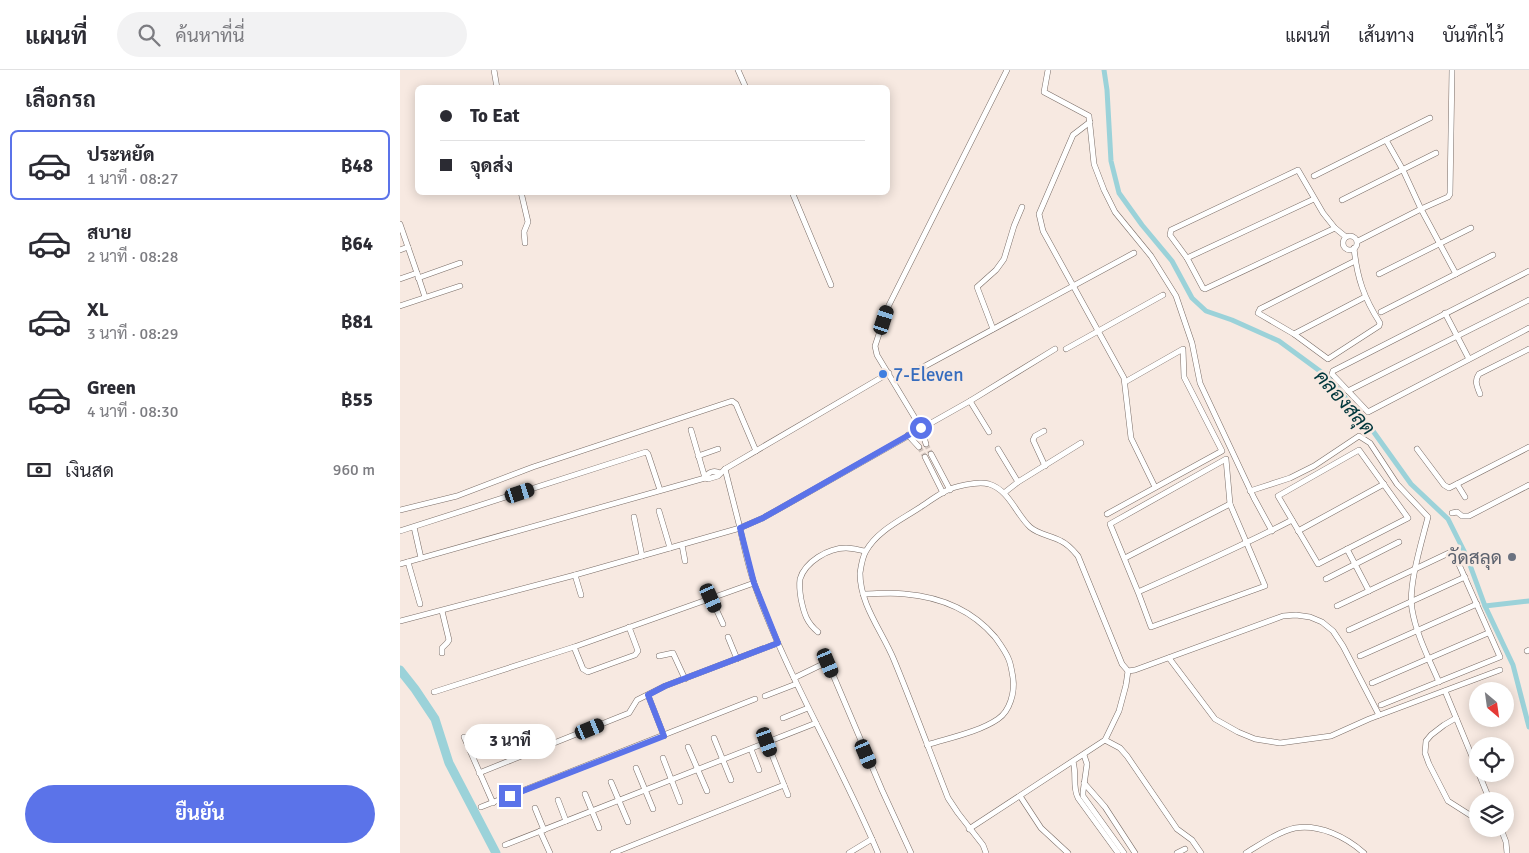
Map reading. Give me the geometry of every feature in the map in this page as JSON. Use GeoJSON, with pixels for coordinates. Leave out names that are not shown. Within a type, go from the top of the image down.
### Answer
{"type":"FeatureCollection","features":[{"type":"Feature","properties":{"kind":"street"},"geometry":{"type":"LineString","coordinates":[[494,70],[496,85]]}},
{"type":"Feature","properties":{"kind":"street"},"geometry":{"type":"LineString","coordinates":[[738,70],[745,85]]}},
{"type":"Feature","properties":{"kind":"street"},"geometry":{"type":"LineString","coordinates":[[926,444],[921,428],[876,351],[876,346],[888,306],[1007,70]]}},
{"type":"Feature","properties":{"kind":"street"},"geometry":{"type":"LineString","coordinates":[[1048,70],[1044,92],[1090,116],[1094,164],[1104,190],[1115,212],[1151,256],[1176,296],[1192,343],[1200,383],[1250,490],[1272,531]]}},
{"type":"Feature","properties":{"kind":"street"},"geometry":{"type":"LineString","coordinates":[[1346,237],[1343,241],[1343,246],[1349,250],[1357,245],[1358,240],[1448,197],[1450,194],[1452,70]]}},
{"type":"Feature","properties":{"kind":"street"},"geometry":{"type":"LineString","coordinates":[[1314,176],[1430,118]]}},
{"type":"Feature","properties":{"kind":"street"},"geometry":{"type":"LineString","coordinates":[[1090,122],[1073,135],[1039,214],[1043,231],[1124,378],[1131,438],[1155,487]]}},
{"type":"Feature","properties":{"kind":"street"},"geometry":{"type":"LineString","coordinates":[[1386,140],[1456,274]]}},
{"type":"Feature","properties":{"kind":"street"},"geometry":{"type":"LineString","coordinates":[[1342,200],[1436,153]]}},
{"type":"Feature","properties":{"kind":"street"},"geometry":{"type":"LineString","coordinates":[[1335,228],[1208,288],[1203,288],[1187,258],[1170,235],[1171,230],[1295,170],[1300,171],[1314,199],[1335,228],[1346,237],[1353,236],[1358,240]]}},
{"type":"Feature","properties":{"kind":"street"},"geometry":{"type":"LineString","coordinates":[[522,195],[528,222],[524,232],[525,243]]}},
{"type":"Feature","properties":{"kind":"street"},"geometry":{"type":"LineString","coordinates":[[793,195],[832,285]]}},
{"type":"Feature","properties":{"kind":"street"},"geometry":{"type":"LineString","coordinates":[[1187,258],[1314,199]]}},
{"type":"Feature","properties":{"kind":"street"},"geometry":{"type":"LineString","coordinates":[[993,329],[976,287],[996,270],[1004,259],[1022,207]]}},
{"type":"Feature","properties":{"kind":"street"},"geometry":{"type":"LineString","coordinates":[[400,224],[425,297]]}},
{"type":"Feature","properties":{"kind":"street"},"geometry":{"type":"LineString","coordinates":[[1379,274],[1472,228]]}},
{"type":"Feature","properties":{"kind":"street"},"geometry":{"type":"LineString","coordinates":[[400,250],[408,248]]}},
{"type":"Feature","properties":{"kind":"street"},"geometry":{"type":"LineString","coordinates":[[1354,248],[1359,282],[1380,323],[1379,326],[1329,359],[1326,359],[1294,334],[1258,313],[1258,310],[1355,261]]}},
{"type":"Feature","properties":{"kind":"street"},"geometry":{"type":"LineString","coordinates":[[914,372],[1134,252]]}},
{"type":"Feature","properties":{"kind":"street"},"geometry":{"type":"LineString","coordinates":[[1381,312],[1492,256]]}},
{"type":"Feature","properties":{"kind":"street"},"geometry":{"type":"LineString","coordinates":[[400,279],[460,264]]}},
{"type":"Feature","properties":{"kind":"street"},"geometry":{"type":"LineString","coordinates":[[1529,271],[1333,371],[1333,374],[1368,412],[1529,328]]}},
{"type":"Feature","properties":{"kind":"street"},"geometry":{"type":"LineString","coordinates":[[400,306],[460,286]]}},
{"type":"Feature","properties":{"kind":"street"},"geometry":{"type":"LineString","coordinates":[[1066,349],[1163,295]]}},
{"type":"Feature","properties":{"kind":"street"},"geometry":{"type":"LineString","coordinates":[[1294,334],[1365,297]]}},
{"type":"Feature","properties":{"kind":"street"},"geometry":{"type":"LineString","coordinates":[[1348,391],[1529,300]]}},
{"type":"Feature","properties":{"kind":"street"},"geometry":{"type":"LineString","coordinates":[[1446,313],[1469,359]]}},
{"type":"Feature","properties":{"kind":"street"},"geometry":{"type":"LineString","coordinates":[[400,622],[740,528],[763,518],[970,401],[1055,349]]}},
{"type":"Feature","properties":{"kind":"street"},"geometry":{"type":"LineString","coordinates":[[1107,514],[1222,451],[1184,376],[1183,349],[1125,382]]}},
{"type":"Feature","properties":{"kind":"street"},"geometry":{"type":"LineString","coordinates":[[1480,394],[1476,384],[1479,374],[1529,349]]}},
{"type":"Feature","properties":{"kind":"street"},"geometry":{"type":"LineString","coordinates":[[400,564],[660,490],[718,476],[722,471],[889,373]]}},
{"type":"Feature","properties":{"kind":"street"},"geometry":{"type":"LineString","coordinates":[[400,510],[456,496],[533,467],[732,401],[736,404],[756,451]]}},
{"type":"Feature","properties":{"kind":"street"},"geometry":{"type":"LineString","coordinates":[[970,401],[989,432]]}},
{"type":"Feature","properties":{"kind":"street"},"geometry":{"type":"LineString","coordinates":[[690,430],[705,478]]}},
{"type":"Feature","properties":{"kind":"street"},"geometry":{"type":"LineString","coordinates":[[1044,431],[1035,436],[1034,440],[1045,466]]}},
{"type":"Feature","properties":{"kind":"street"},"geometry":{"type":"LineString","coordinates":[[908,435],[919,447]]}},
{"type":"Feature","properties":{"kind":"street"},"geometry":{"type":"LineString","coordinates":[[1250,490],[1290,478],[1314,466],[1359,436],[1370,443],[1397,484],[1428,517],[1413,581],[1412,608],[1418,630],[1439,682]]}},
{"type":"Feature","properties":{"kind":"street"},"geometry":{"type":"LineString","coordinates":[[1004,494],[1018,482],[1081,443]]}},
{"type":"Feature","properties":{"kind":"street"},"geometry":{"type":"LineString","coordinates":[[1417,449],[1446,487],[1449,488],[1529,447]]}},
{"type":"Feature","properties":{"kind":"street"},"geometry":{"type":"LineString","coordinates":[[698,456],[718,449]]}},
{"type":"Feature","properties":{"kind":"street"},"geometry":{"type":"LineString","coordinates":[[998,449],[1018,482]]}},
{"type":"Feature","properties":{"kind":"street"},"geometry":{"type":"LineString","coordinates":[[1359,450],[1408,518],[1318,564],[1292,520],[1278,496],[1359,450]]}},
{"type":"Feature","properties":{"kind":"street"},"geometry":{"type":"LineString","coordinates":[[400,531],[646,452],[660,490]]}},
{"type":"Feature","properties":{"kind":"street"},"geometry":{"type":"LineString","coordinates":[[931,454],[950,490]]}},
{"type":"Feature","properties":{"kind":"street"},"geometry":{"type":"LineString","coordinates":[[925,457],[943,492]]}},
{"type":"Feature","properties":{"kind":"street"},"geometry":{"type":"LineString","coordinates":[[1226,459],[1230,504],[1265,586],[1151,627],[1110,524],[1226,459]]}},
{"type":"Feature","properties":{"kind":"street"},"geometry":{"type":"LineString","coordinates":[[722,471],[740,528],[754,583],[778,643],[878,853]]}},
{"type":"Feature","properties":{"kind":"street"},"geometry":{"type":"LineString","coordinates":[[969,829],[1105,740],[1119,710],[1128,671],[1122,664],[1078,556],[1070,546],[1061,540],[1038,532],[1029,526],[1004,494],[989,484],[980,483],[957,487],[943,492],[883,532],[865,552],[860,571],[863,594],[869,611],[893,658],[948,798],[969,829],[983,845],[986,853]]}},
{"type":"Feature","properties":{"kind":"street"},"geometry":{"type":"LineString","coordinates":[[1298,531],[1384,484]]}},
{"type":"Feature","properties":{"kind":"street"},"geometry":{"type":"LineString","coordinates":[[1457,484],[1465,497]]}},
{"type":"Feature","properties":{"kind":"street"},"geometry":{"type":"LineString","coordinates":[[1452,513],[1456,512],[1462,516],[1474,514],[1529,485]]}},
{"type":"Feature","properties":{"kind":"street"},"geometry":{"type":"LineString","coordinates":[[1125,558],[1230,504]]}},
{"type":"Feature","properties":{"kind":"street"},"geometry":{"type":"LineString","coordinates":[[659,511],[670,548]]}},
{"type":"Feature","properties":{"kind":"street"},"geometry":{"type":"LineString","coordinates":[[634,517],[642,556]]}},
{"type":"Feature","properties":{"kind":"street"},"geometry":{"type":"LineString","coordinates":[[1138,592],[1292,520]]}},
{"type":"Feature","properties":{"kind":"street"},"geometry":{"type":"LineString","coordinates":[[414,527],[421,558]]}},
{"type":"Feature","properties":{"kind":"street"},"geometry":{"type":"LineString","coordinates":[[1326,580],[1400,542]]}},
{"type":"Feature","properties":{"kind":"street"},"geometry":{"type":"LineString","coordinates":[[682,545],[685,561]]}},
{"type":"Feature","properties":{"kind":"street"},"geometry":{"type":"LineString","coordinates":[[818,632],[810,625],[802,606],[799,586],[804,570],[816,559],[838,549],[846,548],[865,552]]}},
{"type":"Feature","properties":{"kind":"street"},"geometry":{"type":"LineString","coordinates":[[1347,549],[1369,591]]}},
{"type":"Feature","properties":{"kind":"street"},"geometry":{"type":"LineString","coordinates":[[1338,606],[1453,551],[1500,657],[1381,706]]}},
{"type":"Feature","properties":{"kind":"street"},"geometry":{"type":"LineString","coordinates":[[408,562],[420,604]]}},
{"type":"Feature","properties":{"kind":"street"},"geometry":{"type":"LineString","coordinates":[[575,575],[581,595]]}},
{"type":"Feature","properties":{"kind":"street"},"geometry":{"type":"LineString","coordinates":[[1348,630],[1465,577]]}},
{"type":"Feature","properties":{"kind":"street"},"geometry":{"type":"LineString","coordinates":[[434,692],[574,647],[754,583]]}},
{"type":"Feature","properties":{"kind":"street"},"geometry":{"type":"LineString","coordinates":[[863,594],[905,594],[927,597],[965,611],[987,628],[1000,643],[1009,659],[1014,682],[1013,692],[1010,703],[1003,715],[998,720],[927,746]]}},
{"type":"Feature","properties":{"kind":"street"},"geometry":{"type":"LineString","coordinates":[[711,598],[723,624]]}},
{"type":"Feature","properties":{"kind":"street"},"geometry":{"type":"LineString","coordinates":[[1360,656],[1477,604]]}},
{"type":"Feature","properties":{"kind":"street"},"geometry":{"type":"LineString","coordinates":[[442,610],[449,640],[442,648],[442,654]]}},
{"type":"Feature","properties":{"kind":"street"},"geometry":{"type":"LineString","coordinates":[[1128,671],[1283,616],[1310,617],[1322,622],[1333,631],[1343,646],[1379,715]]}},
{"type":"Feature","properties":{"kind":"street"},"geometry":{"type":"LineString","coordinates":[[574,647],[583,669],[588,672],[635,655],[638,651],[629,627]]}},
{"type":"Feature","properties":{"kind":"street"},"geometry":{"type":"LineString","coordinates":[[1372,683],[1488,633]]}},
{"type":"Feature","properties":{"kind":"street"},"geometry":{"type":"LineString","coordinates":[[728,637],[737,659]]}},
{"type":"Feature","properties":{"kind":"street"},"geometry":{"type":"LineString","coordinates":[[479,773],[629,713],[635,702],[685,678],[778,643]]}},
{"type":"Feature","properties":{"kind":"street"},"geometry":{"type":"LineString","coordinates":[[659,656],[673,653],[685,678]]}},
{"type":"Feature","properties":{"kind":"street"},"geometry":{"type":"LineString","coordinates":[[1169,658],[1215,719],[1255,739],[1280,743],[1331,736],[1379,715],[1500,670]]}},
{"type":"Feature","properties":{"kind":"street"},"geometry":{"type":"LineString","coordinates":[[765,696],[828,663],[911,853]]}},
{"type":"Feature","properties":{"kind":"street"},"geometry":{"type":"LineString","coordinates":[[1445,691],[1469,750]]}},
{"type":"Feature","properties":{"kind":"street"},"geometry":{"type":"LineString","coordinates":[[648,695],[664,736]]}},
{"type":"Feature","properties":{"kind":"street"},"geometry":{"type":"LineString","coordinates":[[481,807],[755,699]]}},
{"type":"Feature","properties":{"kind":"street"},"geometry":{"type":"LineString","coordinates":[[783,718],[808,708]]}},
{"type":"Feature","properties":{"kind":"street"},"geometry":{"type":"LineString","coordinates":[[1456,718],[1431,735],[1426,741],[1425,753],[1448,802],[1469,814]]}},
{"type":"Feature","properties":{"kind":"street"},"geometry":{"type":"LineString","coordinates":[[505,845],[816,724]]}},
{"type":"Feature","properties":{"kind":"street"},"geometry":{"type":"LineString","coordinates":[[464,737],[492,803]]}},
{"type":"Feature","properties":{"kind":"street"},"geometry":{"type":"LineString","coordinates":[[714,738],[731,780]]}},
{"type":"Feature","properties":{"kind":"street"},"geometry":{"type":"LineString","coordinates":[[1105,740],[1120,748],[1128,756],[1178,829],[1192,840],[1201,853]]}},
{"type":"Feature","properties":{"kind":"street"},"geometry":{"type":"LineString","coordinates":[[767,742],[788,795]]}},
{"type":"Feature","properties":{"kind":"street"},"geometry":{"type":"LineString","coordinates":[[688,747],[707,791]]}},
{"type":"Feature","properties":{"kind":"street"},"geometry":{"type":"LineString","coordinates":[[751,749],[759,770]]}},
{"type":"Feature","properties":{"kind":"street"},"geometry":{"type":"LineString","coordinates":[[1084,755],[1087,764],[1083,792],[1084,798],[1124,853]]}},
{"type":"Feature","properties":{"kind":"street"},"geometry":{"type":"LineString","coordinates":[[663,758],[680,802]]}},
{"type":"Feature","properties":{"kind":"street"},"geometry":{"type":"LineString","coordinates":[[1073,762],[1075,772],[1074,791],[1118,853]]}},
{"type":"Feature","properties":{"kind":"street"},"geometry":{"type":"LineString","coordinates":[[636,768],[653,809]]}},
{"type":"Feature","properties":{"kind":"street"},"geometry":{"type":"LineString","coordinates":[[611,782],[628,822]]}},
{"type":"Feature","properties":{"kind":"street"},"geometry":{"type":"LineString","coordinates":[[1084,783],[1106,807],[1135,853]]}},
{"type":"Feature","properties":{"kind":"street"},"geometry":{"type":"LineString","coordinates":[[613,853],[784,785]]}},
{"type":"Feature","properties":{"kind":"street"},"geometry":{"type":"LineString","coordinates":[[585,794],[600,828]]}},
{"type":"Feature","properties":{"kind":"street"},"geometry":{"type":"LineString","coordinates":[[1020,796],[1041,828],[1068,853]]}},
{"type":"Feature","properties":{"kind":"street"},"geometry":{"type":"LineString","coordinates":[[558,800],[566,821]]}},
{"type":"Feature","properties":{"kind":"street"},"geometry":{"type":"LineString","coordinates":[[535,808],[550,853]]}},
{"type":"Feature","properties":{"kind":"street"},"geometry":{"type":"LineString","coordinates":[[1246,853],[1254,851],[1270,838],[1294,829],[1307,828],[1334,834],[1348,840],[1364,853]]}},
{"type":"Feature","properties":{"kind":"street"},"geometry":{"type":"LineString","coordinates":[[1110,834],[1120,829]]}},
{"type":"Feature","properties":{"kind":"street"},"geometry":{"type":"LineString","coordinates":[[1504,837],[1507,853]]}},
{"type":"Feature","properties":{"kind":"street"},"geometry":{"type":"LineString","coordinates":[[849,853],[872,840]]}},
{"type":"Feature","properties":{"kind":"street"},"geometry":{"type":"LineString","coordinates":[[1177,853],[1185,849]]}},
{"type":"Feature","properties":{"kind":"waterway","name":"คลองสลุด"},"geometry":{"type":"LineString","coordinates":[[1104,70],[1111,161],[1119,193],[1142,225],[1172,261],[1192,298],[1206,311],[1232,320],[1279,341],[1328,377],[1373,431],[1411,484],[1448,519],[1467,557],[1485,606],[1513,665],[1529,727]]}},
{"type":"Feature","properties":{"kind":"waterway"},"geometry":{"type":"LineString","coordinates":[[1485,606],[1529,601]]}},
{"type":"Feature","properties":{"kind":"waterway"},"geometry":{"type":"LineString","coordinates":[[400,670],[435,719],[449,763],[496,853]]}},
{"type":"Feature","properties":{"kind":"tunnel"},"geometry":{"type":"LineString","coordinates":[[926,444],[931,454]]}},
{"type":"Feature","properties":{"kind":"tunnel"},"geometry":{"type":"LineString","coordinates":[[919,447],[925,457]]}},
{"type":"Feature","properties":{"kind":"place","name":"7-Eleven"},"geometry":{"type":"Point","coordinates":[883,374]}},
{"type":"Feature","properties":{"kind":"place","name":"วัดสลุด"},"geometry":{"type":"Point","coordinates":[1512,557]}},
{"type":"Feature","properties":{"kind":"route"},"geometry":{"type":"LineString","coordinates":[[510,796],[664,736],[648,695],[665,686],[778,643],[754,583],[740,528],[763,518],[921,428]]}}]}
